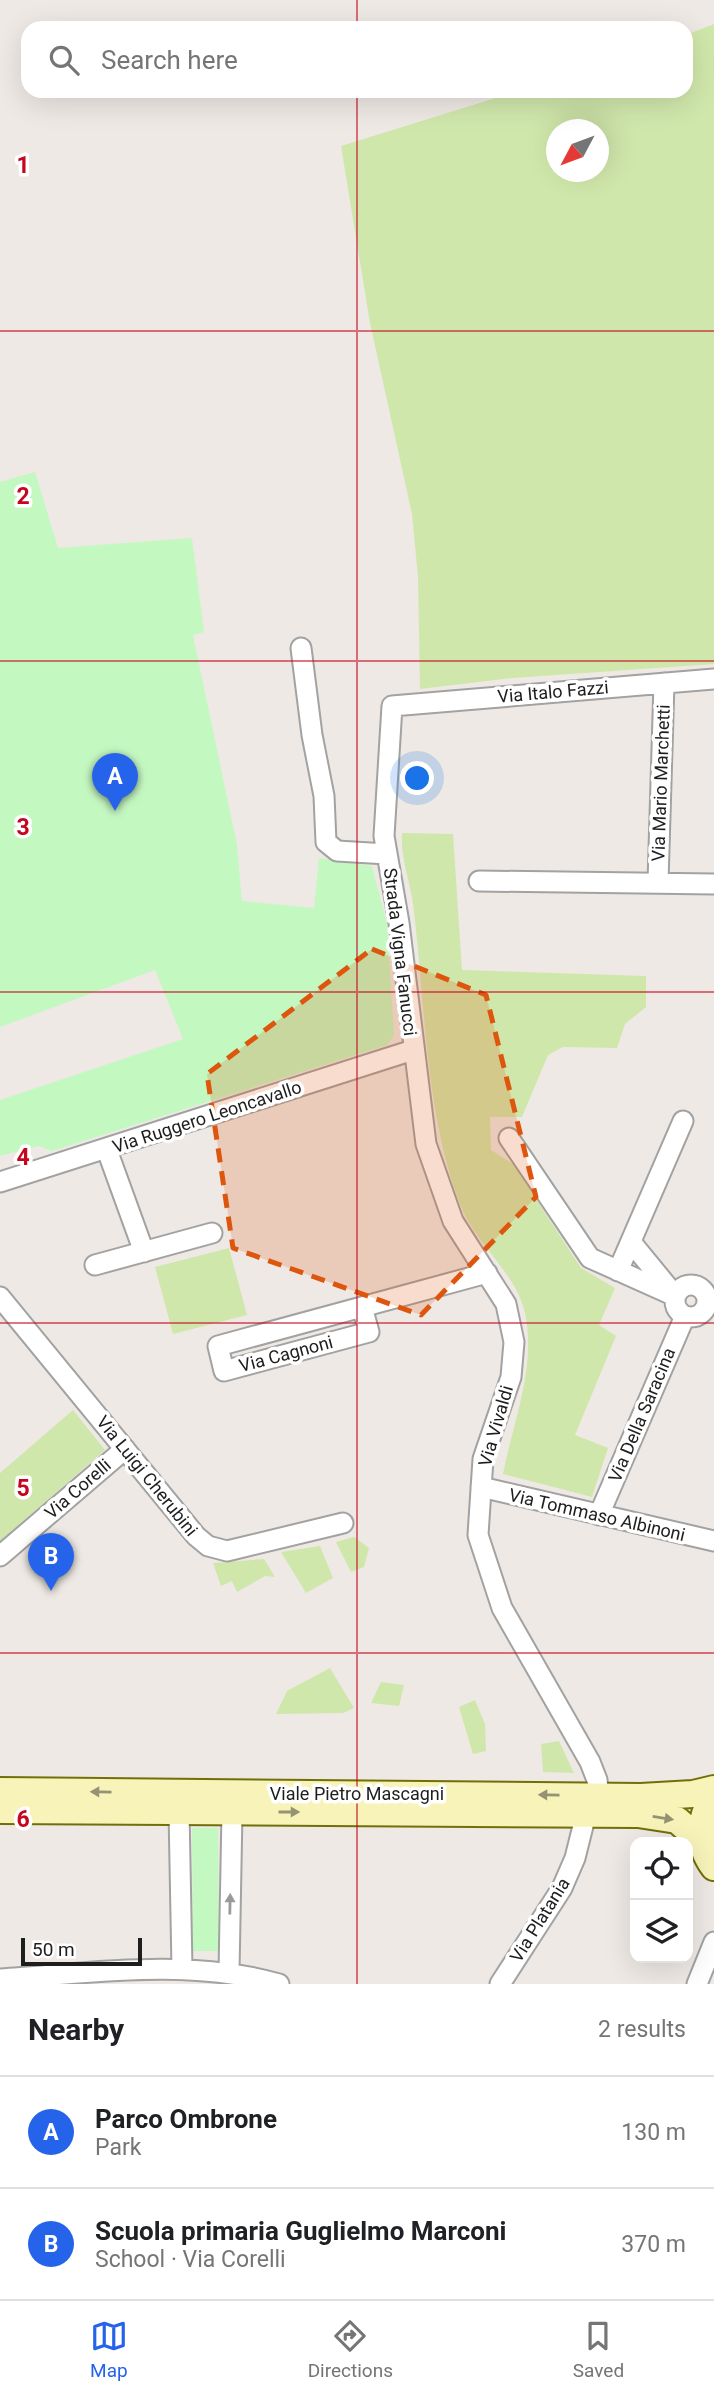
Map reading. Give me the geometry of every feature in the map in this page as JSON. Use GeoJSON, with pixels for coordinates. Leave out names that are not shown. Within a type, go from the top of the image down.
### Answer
{"type":"FeatureCollection","features":[{"type":"Feature","properties":{"kind":"main road","name":"Viale Pietro Mascagni"},"geometry":{"type":"LineString","coordinates":[[0,1810],[232,1812],[592,1805],[714,1788]]}},
{"type":"Feature","properties":{"kind":"main road","name":"Viale Pietro Mascagni"},"geometry":{"type":"LineString","coordinates":[[0,1791],[592,1805],[669,1818],[687,1826],[702,1842]]}},
{"type":"Feature","properties":{"kind":"main road"},"geometry":{"type":"LineString","coordinates":[[714,1796],[703,1817],[702,1842],[714,1867]]}},
{"type":"Feature","properties":{"kind":"street","name":"Strada Vigna Fanucci"},"geometry":{"type":"LineString","coordinates":[[301,648],[312,735],[324,796],[326,842],[337,850],[387,854]]}},
{"type":"Feature","properties":{"kind":"street","name":"Via Italo Fazzi"},"geometry":{"type":"LineString","coordinates":[[392,706],[714,679]]}},
{"type":"Feature","properties":{"kind":"street","name":"Via Mario Marchetti"},"geometry":{"type":"LineString","coordinates":[[658,882],[664,683]]}},
{"type":"Feature","properties":{"kind":"street","name":"Strada Vigna Fanucci"},"geometry":{"type":"LineString","coordinates":[[392,706],[386,788],[387,854],[399,923],[413,1050]]}},
{"type":"Feature","properties":{"kind":"street","name":"Via Mario Marchetti"},"geometry":{"type":"LineString","coordinates":[[479,881],[714,884]]}},
{"type":"Feature","properties":{"kind":"street","name":"Via Ruggero Leoncavallo"},"geometry":{"type":"LineString","coordinates":[[0,1182],[413,1050]]}},
{"type":"Feature","properties":{"kind":"street","name":"Via Vivaldi"},"geometry":{"type":"LineString","coordinates":[[413,1050],[426,1144],[435,1175],[453,1221],[506,1304],[514,1342],[510,1377],[483,1459],[478,1535],[502,1608],[590,1762],[597,1780],[592,1805]]}},
{"type":"Feature","properties":{"kind":"street"},"geometry":{"type":"LineString","coordinates":[[618,1272],[683,1121]]}},
{"type":"Feature","properties":{"kind":"street"},"geometry":{"type":"LineString","coordinates":[[509,1138],[590,1258],[675,1296]]}},
{"type":"Feature","properties":{"kind":"street"},"geometry":{"type":"LineString","coordinates":[[107,1150],[144,1252]]}},
{"type":"Feature","properties":{"kind":"street"},"geometry":{"type":"LineString","coordinates":[[95,1265],[212,1233]]}},
{"type":"Feature","properties":{"kind":"street"},"geometry":{"type":"LineString","coordinates":[[631,1242],[675,1296],[677,1310],[685,1316],[694,1317],[710,1311],[707,1298],[697,1286],[687,1285],[675,1296]]}},
{"type":"Feature","properties":{"kind":"street","name":"Via Cagnoni"},"geometry":{"type":"LineString","coordinates":[[362,1307],[369,1332],[225,1371],[218,1346],[487,1273]]}},
{"type":"Feature","properties":{"kind":"street","name":"Via Luigi Cherubini"},"geometry":{"type":"LineString","coordinates":[[0,1297],[201,1542],[217,1550],[226,1551],[343,1523]]}},
{"type":"Feature","properties":{"kind":"street","name":"Via Della Saracina"},"geometry":{"type":"LineString","coordinates":[[599,1515],[685,1316]]}},
{"type":"Feature","properties":{"kind":"street","name":"Via Corelli"},"geometry":{"type":"LineString","coordinates":[[0,1556],[125,1449]]}},
{"type":"Feature","properties":{"kind":"street","name":"Via Tommaso Albinoni"},"geometry":{"type":"LineString","coordinates":[[481,1487],[714,1541]]}},
{"type":"Feature","properties":{"kind":"street","name":"Via Platania"},"geometry":{"type":"LineString","coordinates":[[500,1984],[562,1888],[592,1805]]}},
{"type":"Feature","properties":{"kind":"street"},"geometry":{"type":"LineString","coordinates":[[179,1811],[182,1969]]}},
{"type":"Feature","properties":{"kind":"street"},"geometry":{"type":"LineString","coordinates":[[229,1972],[232,1812]]}},
{"type":"Feature","properties":{"kind":"street"},"geometry":{"type":"LineString","coordinates":[[697,1984],[714,1942]]}},
{"type":"Feature","properties":{"kind":"street"},"geometry":{"type":"LineString","coordinates":[[0,1979],[182,1969],[229,1972],[279,1984]]}},
{"type":"Feature","properties":{"kind":"highlighted area"},"geometry":{"type":"Polygon","coordinates":[[[372,949],[486,995],[536,1197],[421,1315],[233,1248],[207,1074],[372,949]]]}},
{"type":"Feature","properties":{"kind":"green space"},"geometry":{"type":"Polygon","coordinates":[[[714,24],[714,664],[513,678],[420,689],[418,577],[412,514],[370,323],[341,146],[495,98],[693,98],[693,32],[714,24]]]}},
{"type":"Feature","properties":{"kind":"green space"},"geometry":{"type":"Polygon","coordinates":[[[35,472],[58,548],[192,538],[204,632],[193,635],[237,845],[242,901],[314,908],[319,858],[372,866],[387,924],[394,1035],[387,1045],[52,1151],[39,1146],[0,1156],[0,1100],[183,1039],[155,970],[0,1027],[0,482],[35,472]]]}},
{"type":"Feature","properties":{"kind":"green space"},"geometry":{"type":"Polygon","coordinates":[[[402,833],[453,834],[462,970],[646,976],[646,1007],[625,1024],[617,1048],[563,1047],[548,1055],[522,1117],[490,1117],[491,1150],[513,1164],[581,1268],[615,1288],[599,1325],[616,1336],[575,1435],[608,1448],[592,1497],[503,1474],[522,1396],[528,1358],[526,1318],[515,1287],[467,1219],[449,1170],[440,1135],[428,1060],[414,912],[402,833]]]}},
{"type":"Feature","properties":{"kind":"green space"},"geometry":{"type":"Polygon","coordinates":[[[229,1248],[247,1315],[173,1334],[155,1267],[229,1248]]]}},
{"type":"Feature","properties":{"kind":"green space"},"geometry":{"type":"Polygon","coordinates":[[[73,1410],[105,1450],[0,1541],[0,1473],[73,1410]]]}},
{"type":"Feature","properties":{"kind":"green space"},"geometry":{"type":"Polygon","coordinates":[[[354,1537],[369,1548],[364,1567],[351,1572],[336,1542],[354,1537]]]}},
{"type":"Feature","properties":{"kind":"green space"},"geometry":{"type":"Polygon","coordinates":[[[320,1546],[333,1578],[306,1593],[281,1552],[320,1546]]]}},
{"type":"Feature","properties":{"kind":"green space"},"geometry":{"type":"Polygon","coordinates":[[[264,1559],[275,1577],[265,1576],[237,1592],[232,1581],[221,1586],[213,1563],[264,1559]]]}},
{"type":"Feature","properties":{"kind":"green space"},"geometry":{"type":"Polygon","coordinates":[[[330,1668],[354,1708],[343,1713],[276,1714],[287,1691],[330,1668]]]}},
{"type":"Feature","properties":{"kind":"green space"},"geometry":{"type":"Polygon","coordinates":[[[381,1682],[404,1685],[399,1706],[371,1703],[381,1682]]]}},
{"type":"Feature","properties":{"kind":"green space"},"geometry":{"type":"Polygon","coordinates":[[[475,1700],[485,1724],[486,1751],[473,1754],[459,1707],[475,1700]]]}},
{"type":"Feature","properties":{"kind":"green space"},"geometry":{"type":"Polygon","coordinates":[[[559,1741],[574,1773],[543,1772],[541,1744],[559,1741]]]}},
{"type":"Feature","properties":{"kind":"green space"},"geometry":{"type":"Polygon","coordinates":[[[192,1828],[218,1828],[219,1951],[193,1951],[192,1828]]]}},
{"type":"Feature","properties":{"kind":"place","name":"Parco Ombrone"},"geometry":{"type":"Point","coordinates":[115,811]}},
{"type":"Feature","properties":{"kind":"place","name":"Scuola primaria Guglielmo Marconi"},"geometry":{"type":"Point","coordinates":[51,1591]}}]}
